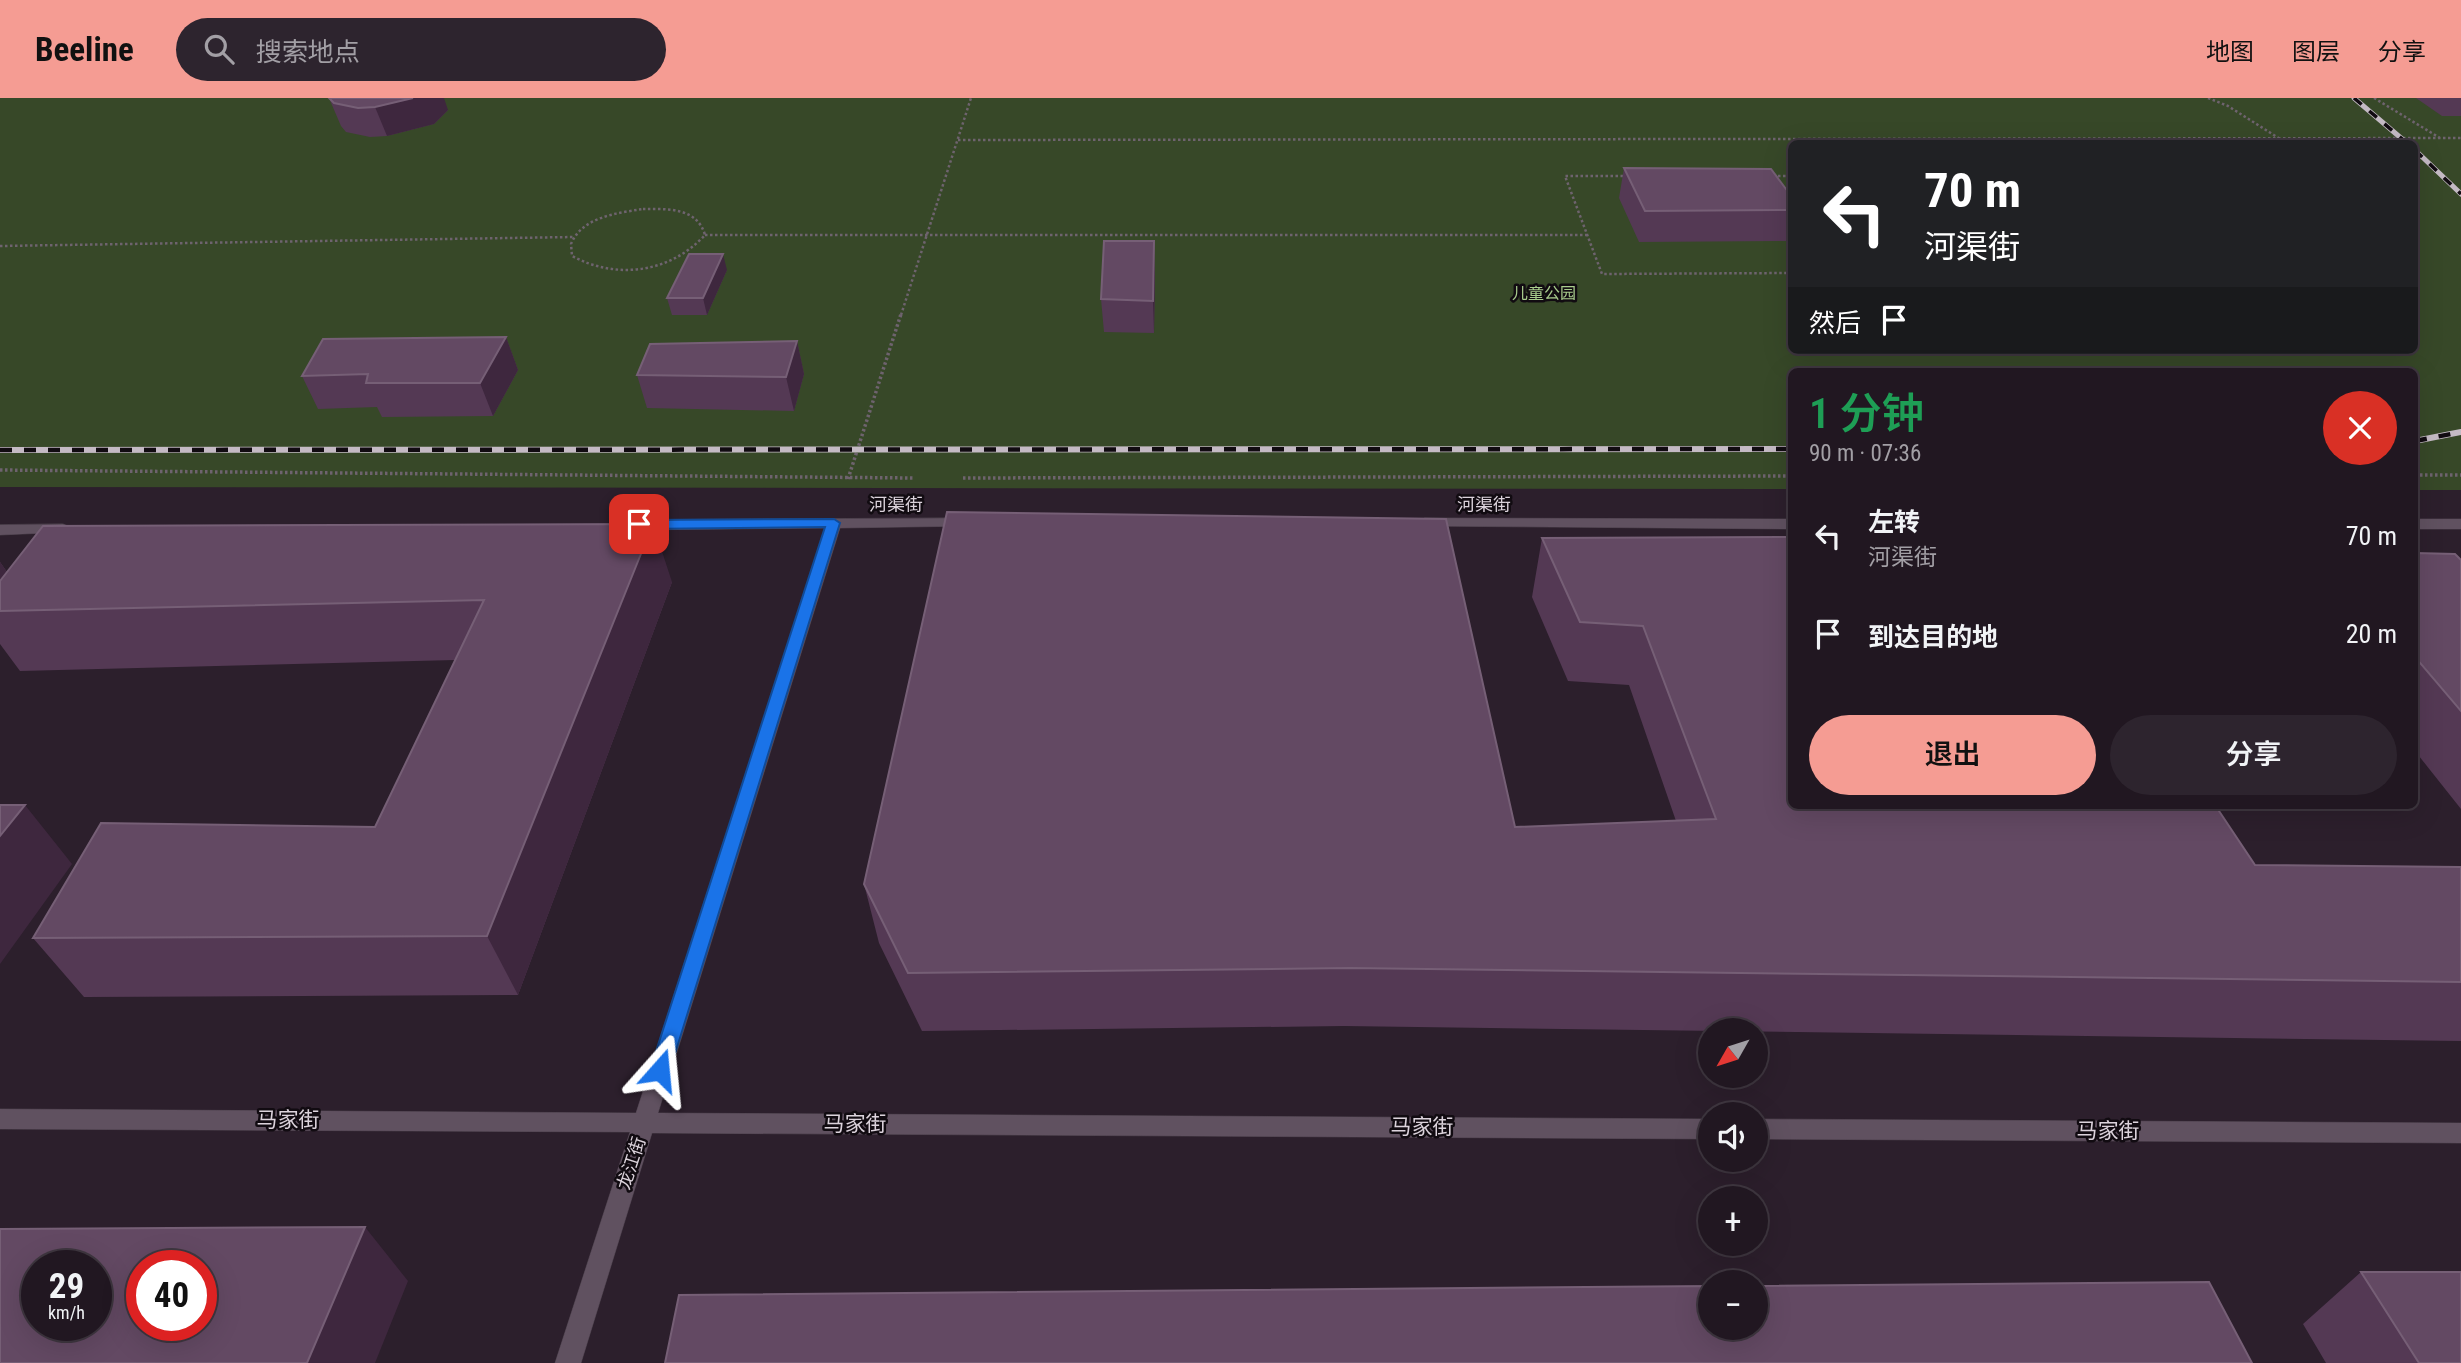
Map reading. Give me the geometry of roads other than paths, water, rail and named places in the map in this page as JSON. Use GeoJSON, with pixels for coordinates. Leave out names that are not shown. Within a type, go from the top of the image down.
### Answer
{"type":"FeatureCollection","features":[{"type":"Feature","properties":{"kind":"street","name":"龙江街"},"geometry":{"type":"LineString","coordinates":[[568,1363],[834,523]]}},
{"type":"Feature","properties":{"kind":"street","name":"河渠街"},"geometry":{"type":"LineString","coordinates":[[611,525],[986,523]]}},
{"type":"Feature","properties":{"kind":"street","name":"河渠街"},"geometry":{"type":"LineString","coordinates":[[1403,523],[1788,524]]}},
{"type":"Feature","properties":{"kind":"street"},"geometry":{"type":"LineString","coordinates":[[2418,524],[2461,524]]}},
{"type":"Feature","properties":{"kind":"street"},"geometry":{"type":"LineString","coordinates":[[0,530],[83,529]]}},
{"type":"Feature","properties":{"kind":"street","name":"马家街"},"geometry":{"type":"LineString","coordinates":[[0,1119],[1698,1129]]}},
{"type":"Feature","properties":{"kind":"street","name":"马家街"},"geometry":{"type":"LineString","coordinates":[[1768,1129],[2461,1133]]}},
{"type":"Feature","properties":{"kind":"railway"},"geometry":{"type":"LineString","coordinates":[[2354,98],[2403,140]]}},
{"type":"Feature","properties":{"kind":"railway"},"geometry":{"type":"LineString","coordinates":[[2418,153],[2461,194]]}},
{"type":"Feature","properties":{"kind":"railway"},"geometry":{"type":"LineString","coordinates":[[2418,440],[2461,432]]}},
{"type":"Feature","properties":{"kind":"railway"},"geometry":{"type":"LineString","coordinates":[[0,450],[1788,449]]}},
{"type":"Feature","properties":{"kind":"park label","name":"儿童公园"},"geometry":{"type":"Point","coordinates":[1544,293]}}]}
